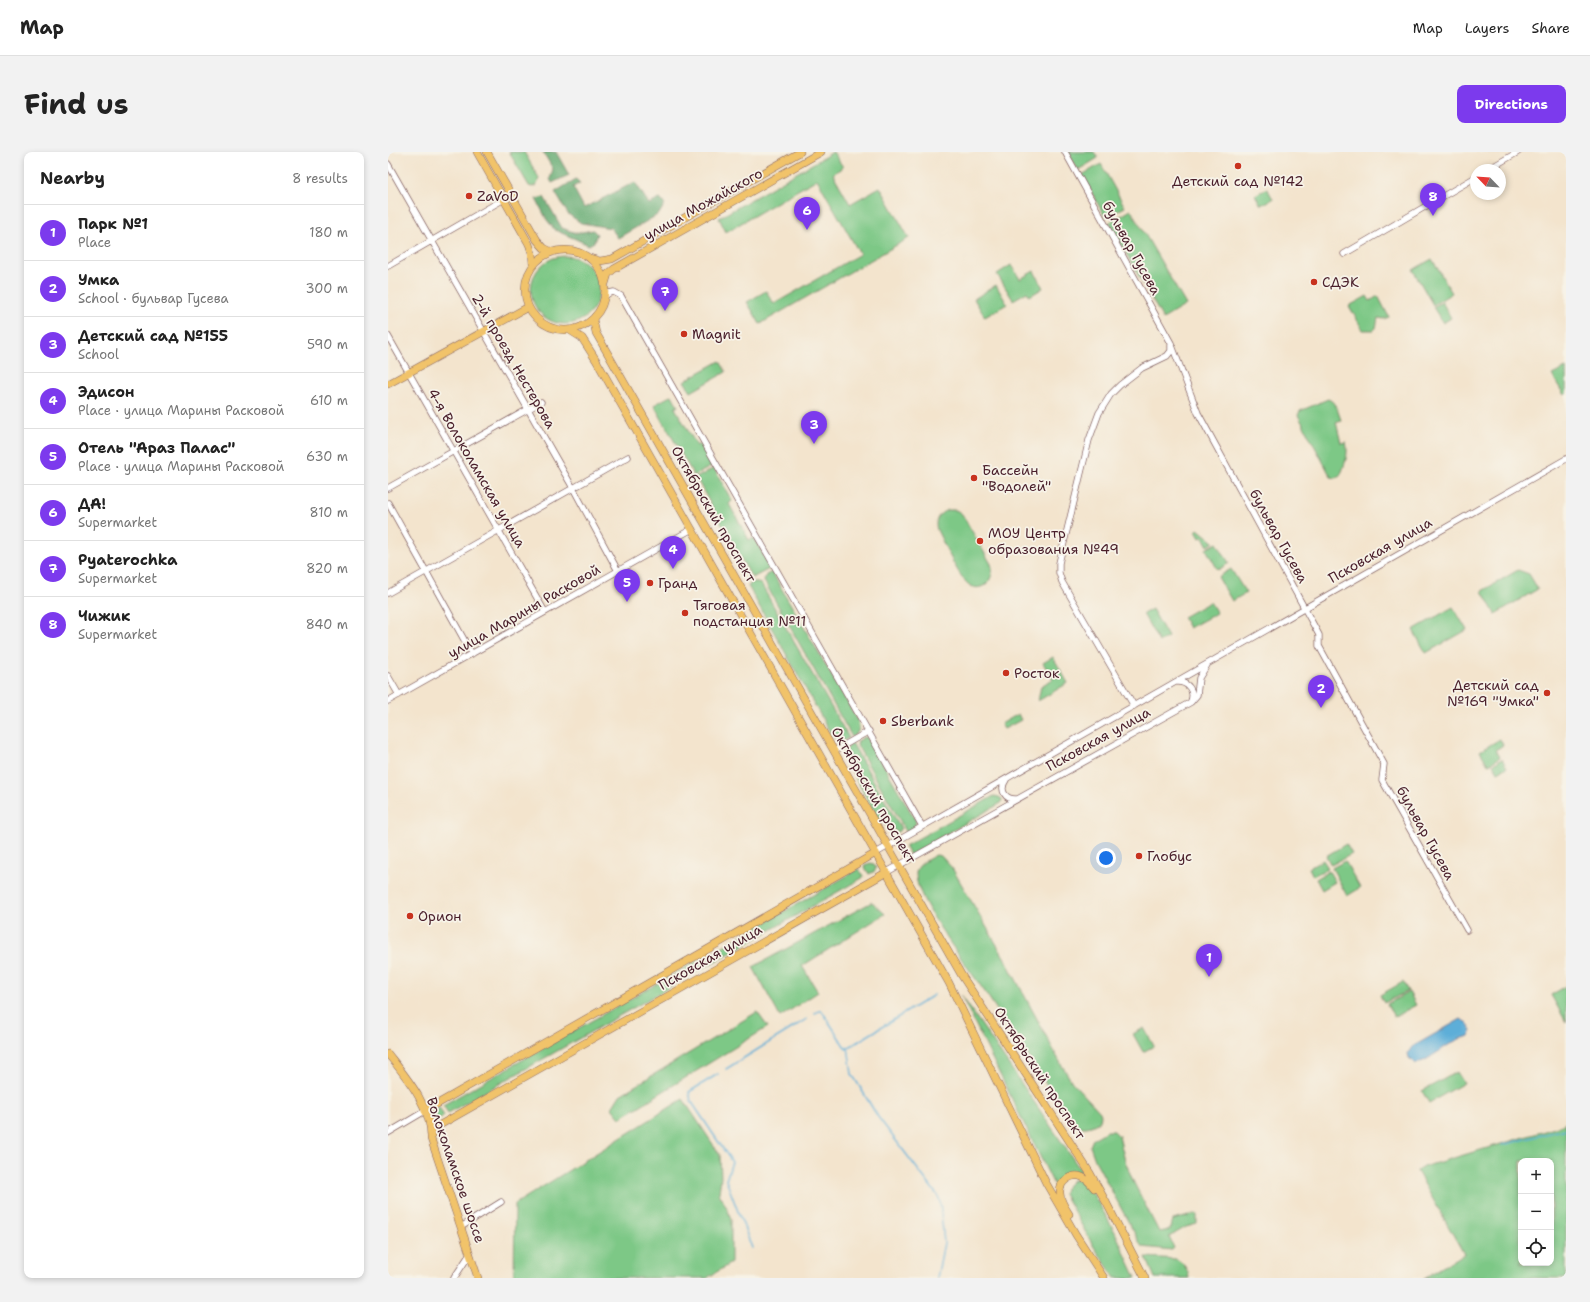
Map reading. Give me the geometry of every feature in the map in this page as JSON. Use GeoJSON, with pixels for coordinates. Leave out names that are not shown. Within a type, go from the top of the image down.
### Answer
{"type":"FeatureCollection","features":[{"type":"Feature","properties":{"kind":"main road"},"geometry":{"type":"LineString","coordinates":[[477,152],[530,246],[533,255],[533,265]]}},
{"type":"Feature","properties":{"kind":"main road"},"geometry":{"type":"LineString","coordinates":[[487,152],[536,240],[544,248],[552,252]]}},
{"type":"Feature","properties":{"kind":"main road","name":"улица Можайского"},"geometry":{"type":"LineString","coordinates":[[588,257],[600,261],[612,259],[800,152]]}},
{"type":"Feature","properties":{"kind":"main road","name":"улица Можайского"},"geometry":{"type":"LineString","coordinates":[[605,284],[608,274],[614,269],[821,152]]}},
{"type":"Feature","properties":{"kind":"main road"},"geometry":{"type":"LineString","coordinates":[[568,250],[588,257],[599,269],[605,284],[605,296],[601,308],[593,319],[583,326],[571,331],[559,331],[547,327],[537,320],[528,306],[525,297],[525,283],[528,273],[540,258],[552,252],[568,250]]}},
{"type":"Feature","properties":{"kind":"main road"},"geometry":{"type":"LineString","coordinates":[[388,384],[528,306]]}},
{"type":"Feature","properties":{"kind":"main road","name":"Октябрьский проспект"},"geometry":{"type":"LineString","coordinates":[[593,319],[596,333],[962,976],[1077,1154],[1106,1202],[1144,1278]]}},
{"type":"Feature","properties":{"kind":"main road","name":"Октябрьский проспект"},"geometry":{"type":"LineString","coordinates":[[571,331],[579,335],[584,341],[876,853],[949,983],[1046,1183],[1078,1238],[1104,1278]]}},
{"type":"Feature","properties":{"kind":"main road","name":"Псковская улица"},"geometry":{"type":"LineString","coordinates":[[425,1111],[876,853]]}},
{"type":"Feature","properties":{"kind":"main road","name":"Псковская улица"},"geometry":{"type":"LineString","coordinates":[[431,1130],[886,872]]}},
{"type":"Feature","properties":{"kind":"main road","name":"Волоколамское шоссе"},"geometry":{"type":"LineString","coordinates":[[388,1054],[404,1074],[425,1111],[431,1130],[431,1139],[478,1278]]}},
{"type":"Feature","properties":{"kind":"main road"},"geometry":{"type":"LineString","coordinates":[[1099,1278],[1080,1247],[1074,1223],[1061,1198],[1060,1189],[1062,1184],[1070,1177],[1081,1177],[1088,1181],[1106,1202]]}},
{"type":"Feature","properties":{"kind":"street","name":"бульвар Гусева"},"geometry":{"type":"LineString","coordinates":[[1065,152],[1171,343],[1198,413],[1319,635],[1319,646],[1384,764],[1382,780],[1467,930]]}},
{"type":"Feature","properties":{"kind":"street"},"geometry":{"type":"LineString","coordinates":[[1497,164],[1518,152]]}},
{"type":"Feature","properties":{"kind":"street","name":"2-й проезд Нестерова"},"geometry":{"type":"LineString","coordinates":[[388,164],[573,488],[618,571]]}},
{"type":"Feature","properties":{"kind":"street"},"geometry":{"type":"LineString","coordinates":[[1344,254],[1470,180]]}},
{"type":"Feature","properties":{"kind":"street"},"geometry":{"type":"LineString","coordinates":[[388,266],[432,242],[504,199]]}},
{"type":"Feature","properties":{"kind":"street"},"geometry":{"type":"LineString","coordinates":[[605,296],[610,292],[617,292],[621,296],[922,826]]}},
{"type":"Feature","properties":{"kind":"street","name":"4-я Волоколамская улица"},"geometry":{"type":"LineString","coordinates":[[388,336],[545,612]]}},
{"type":"Feature","properties":{"kind":"street"},"geometry":{"type":"LineString","coordinates":[[1134,706],[1062,582],[1059,573],[1059,563],[1091,434],[1099,413],[1111,394],[1126,379],[1142,368],[1168,354],[1171,349],[1171,343]]}},
{"type":"Feature","properties":{"kind":"street"},"geometry":{"type":"LineString","coordinates":[[388,488],[541,402]]}},
{"type":"Feature","properties":{"kind":"street"},"geometry":{"type":"LineString","coordinates":[[388,593],[628,457]]}},
{"type":"Feature","properties":{"kind":"street","name":"Псковская улица"},"geometry":{"type":"LineString","coordinates":[[876,853],[1566,459]]}},
{"type":"Feature","properties":{"kind":"street"},"geometry":{"type":"LineString","coordinates":[[388,503],[472,654]]}},
{"type":"Feature","properties":{"kind":"street","name":"улица Марины Расковой"},"geometry":{"type":"LineString","coordinates":[[388,702],[692,529]]}},
{"type":"Feature","properties":{"kind":"street"},"geometry":{"type":"LineString","coordinates":[[1191,702],[1197,695],[1199,678],[1208,664]]}},
{"type":"Feature","properties":{"kind":"street"},"geometry":{"type":"LineString","coordinates":[[388,676],[399,695]]}},
{"type":"Feature","properties":{"kind":"street"},"geometry":{"type":"LineString","coordinates":[[1176,682],[1183,682],[1189,686],[1192,693],[1191,702]]}},
{"type":"Feature","properties":{"kind":"street","name":"Псковская улица"},"geometry":{"type":"LineString","coordinates":[[886,872],[1191,702]]}},
{"type":"Feature","properties":{"kind":"street"},"geometry":{"type":"LineString","coordinates":[[834,751],[869,731]]}},
{"type":"Feature","properties":{"kind":"street"},"geometry":{"type":"LineString","coordinates":[[1008,778],[1003,785],[1004,792],[1008,798],[1017,799]]}},
{"type":"Feature","properties":{"kind":"street"},"geometry":{"type":"LineString","coordinates":[[988,789],[995,788],[1002,793],[1005,799],[1002,807]]}},
{"type":"Feature","properties":{"kind":"street"},"geometry":{"type":"LineString","coordinates":[[388,1133],[425,1111]]}},
{"type":"Feature","properties":{"kind":"street"},"geometry":{"type":"LineString","coordinates":[[461,1227],[501,1202]]}},
{"type":"Feature","properties":{"kind":"street"},"geometry":{"type":"LineString","coordinates":[[454,1278],[470,1254]]}},
{"type":"Feature","properties":{"kind":"green space"},"geometry":{"type":"Polygon","coordinates":[[[509,152],[524,152],[539,178],[537,185],[532,187],[529,186],[509,152]]]}},
{"type":"Feature","properties":{"kind":"green space"},"geometry":{"type":"Polygon","coordinates":[[[543,152],[556,152],[569,175],[552,183],[550,179],[553,169],[543,152]]]}},
{"type":"Feature","properties":{"kind":"green space"},"geometry":{"type":"Polygon","coordinates":[[[833,152],[843,167],[833,174],[850,204],[880,187],[909,238],[760,324],[747,302],[766,291],[774,304],[860,254],[817,179],[726,232],[719,218],[833,152]]]}},
{"type":"Feature","properties":{"kind":"green space"},"geometry":{"type":"Polygon","coordinates":[[[1068,152],[1094,152],[1098,158],[1078,170],[1068,152]]]}},
{"type":"Feature","properties":{"kind":"green space"},"geometry":{"type":"Polygon","coordinates":[[[1101,164],[1125,207],[1105,217],[1082,175],[1101,164]]]}},
{"type":"Feature","properties":{"kind":"green space"},"geometry":{"type":"Polygon","coordinates":[[[576,179],[580,183],[573,187],[584,208],[635,182],[649,204],[660,199],[665,204],[659,214],[618,238],[611,228],[581,223],[568,214],[555,192],[576,179]]]}},
{"type":"Feature","properties":{"kind":"green space"},"geometry":{"type":"Polygon","coordinates":[[[1267,188],[1273,199],[1261,205],[1255,195],[1267,188]]]}},
{"type":"Feature","properties":{"kind":"green space"},"geometry":{"type":"Polygon","coordinates":[[[544,197],[562,228],[576,233],[593,230],[597,234],[594,242],[589,245],[555,230],[547,220],[536,199],[544,197]]]}},
{"type":"Feature","properties":{"kind":"green space"},"geometry":{"type":"Polygon","coordinates":[[[1131,210],[1186,305],[1163,319],[1109,223],[1131,210]]]}},
{"type":"Feature","properties":{"kind":"green space"},"geometry":{"type":"Polygon","coordinates":[[[565,256],[578,259],[589,266],[596,277],[599,290],[596,303],[589,314],[578,321],[565,324],[552,321],[541,314],[534,303],[531,290],[534,277],[541,266],[552,259],[565,256]]]}},
{"type":"Feature","properties":{"kind":"green space"},"geometry":{"type":"Polygon","coordinates":[[[1432,259],[1452,293],[1433,305],[1413,270],[1432,259]]]}},
{"type":"Feature","properties":{"kind":"green space"},"geometry":{"type":"Polygon","coordinates":[[[1011,265],[1020,279],[1034,271],[1043,288],[1030,296],[1027,292],[1013,300],[997,274],[1011,265]]]}},
{"type":"Feature","properties":{"kind":"green space"},"geometry":{"type":"Polygon","coordinates":[[[996,285],[1007,304],[985,317],[974,299],[996,285]]]}},
{"type":"Feature","properties":{"kind":"green space"},"geometry":{"type":"Polygon","coordinates":[[[1367,296],[1370,301],[1378,296],[1389,317],[1384,319],[1378,318],[1376,328],[1374,330],[1363,330],[1349,306],[1367,296]]]}},
{"type":"Feature","properties":{"kind":"green space"},"geometry":{"type":"Polygon","coordinates":[[[1442,302],[1451,318],[1443,323],[1433,307],[1442,302]]]}},
{"type":"Feature","properties":{"kind":"green space"},"geometry":{"type":"Polygon","coordinates":[[[720,361],[726,372],[691,392],[684,381],[720,361]]]}},
{"type":"Feature","properties":{"kind":"green space"},"geometry":{"type":"Polygon","coordinates":[[[1566,368],[1566,394],[1564,395],[1552,375],[1566,368]]]}},
{"type":"Feature","properties":{"kind":"green space"},"geometry":{"type":"Polygon","coordinates":[[[672,395],[678,406],[675,408],[697,446],[700,444],[712,466],[694,476],[654,405],[672,395]]]}},
{"type":"Feature","properties":{"kind":"green space"},"geometry":{"type":"Polygon","coordinates":[[[1328,399],[1333,402],[1338,411],[1341,420],[1336,422],[1341,443],[1346,442],[1347,446],[1347,455],[1343,468],[1340,476],[1336,478],[1331,477],[1298,415],[1300,411],[1328,399]]]}},
{"type":"Feature","properties":{"kind":"green space"},"geometry":{"type":"Polygon","coordinates":[[[714,468],[732,501],[729,504],[749,540],[754,538],[771,568],[752,578],[696,478],[714,468]]]}},
{"type":"Feature","properties":{"kind":"green space"},"geometry":{"type":"Polygon","coordinates":[[[956,510],[962,514],[991,564],[992,575],[982,587],[972,587],[963,579],[951,559],[938,532],[936,525],[937,518],[944,511],[956,510]]]}},
{"type":"Feature","properties":{"kind":"green space"},"geometry":{"type":"Polygon","coordinates":[[[1198,529],[1214,542],[1208,546],[1203,537],[1200,538],[1196,531],[1198,529]]]}},
{"type":"Feature","properties":{"kind":"green space"},"geometry":{"type":"Polygon","coordinates":[[[1217,543],[1229,563],[1218,570],[1206,549],[1217,543]]]}},
{"type":"Feature","properties":{"kind":"green space"},"geometry":{"type":"Polygon","coordinates":[[[1231,569],[1246,593],[1232,601],[1218,577],[1231,569]]]}},
{"type":"Feature","properties":{"kind":"green space"},"geometry":{"type":"Polygon","coordinates":[[[1518,570],[1529,574],[1538,589],[1495,614],[1482,591],[1518,570]]]}},
{"type":"Feature","properties":{"kind":"green space"},"geometry":{"type":"Polygon","coordinates":[[[772,572],[858,721],[858,730],[852,737],[764,581],[766,575],[772,572]]]}},
{"type":"Feature","properties":{"kind":"green space"},"geometry":{"type":"Polygon","coordinates":[[[753,582],[761,584],[849,738],[840,741],[832,736],[748,586],[753,582]]]}},
{"type":"Feature","properties":{"kind":"green space"},"geometry":{"type":"Polygon","coordinates":[[[1210,602],[1217,613],[1189,628],[1183,617],[1210,602]]]}},
{"type":"Feature","properties":{"kind":"green space"},"geometry":{"type":"Polygon","coordinates":[[[1453,607],[1467,630],[1426,653],[1413,630],[1453,607]]]}},
{"type":"Feature","properties":{"kind":"green space"},"geometry":{"type":"Polygon","coordinates":[[[1152,609],[1168,637],[1159,642],[1143,614],[1152,609]]]}},
{"type":"Feature","properties":{"kind":"green space"},"geometry":{"type":"Polygon","coordinates":[[[1053,657],[1068,683],[1038,701],[1041,686],[1053,679],[1043,663],[1053,657]]]}},
{"type":"Feature","properties":{"kind":"green space"},"geometry":{"type":"Polygon","coordinates":[[[1018,714],[1021,720],[1004,729],[1001,724],[1018,714]]]}},
{"type":"Feature","properties":{"kind":"green space"},"geometry":{"type":"Polygon","coordinates":[[[864,737],[868,738],[916,821],[914,829],[907,833],[857,745],[858,741],[864,737]]]}},
{"type":"Feature","properties":{"kind":"green space"},"geometry":{"type":"Polygon","coordinates":[[[1500,739],[1503,745],[1496,750],[1500,757],[1488,765],[1480,751],[1500,739]]]}},
{"type":"Feature","properties":{"kind":"green space"},"geometry":{"type":"Polygon","coordinates":[[[852,743],[901,828],[898,832],[886,826],[880,820],[856,779],[846,755],[847,749],[852,743]]]}},
{"type":"Feature","properties":{"kind":"green space"},"geometry":{"type":"Polygon","coordinates":[[[1502,759],[1507,767],[1498,772],[1493,764],[1502,759]]]}},
{"type":"Feature","properties":{"kind":"green space"},"geometry":{"type":"Polygon","coordinates":[[[994,796],[1002,799],[1001,803],[910,855],[905,846],[994,796]]]}},
{"type":"Feature","properties":{"kind":"green space"},"geometry":{"type":"Polygon","coordinates":[[[1346,844],[1352,854],[1331,865],[1326,856],[1346,844]]]}},
{"type":"Feature","properties":{"kind":"green space"},"geometry":{"type":"Polygon","coordinates":[[[936,855],[941,856],[952,868],[1004,957],[1061,1064],[1072,1082],[1100,1112],[1100,1121],[1090,1126],[1081,1127],[1073,1123],[1066,1115],[934,918],[918,885],[916,873],[921,864],[936,855]]]}},
{"type":"Feature","properties":{"kind":"green space"},"geometry":{"type":"Polygon","coordinates":[[[1323,860],[1328,868],[1313,876],[1309,868],[1323,860]]]}},
{"type":"Feature","properties":{"kind":"green space"},"geometry":{"type":"Polygon","coordinates":[[[1345,861],[1360,888],[1347,896],[1332,868],[1345,861]]]}},
{"type":"Feature","properties":{"kind":"green space"},"geometry":{"type":"Polygon","coordinates":[[[870,863],[874,864],[876,867],[875,871],[869,874],[864,866],[870,863]]]}},
{"type":"Feature","properties":{"kind":"green space"},"geometry":{"type":"Polygon","coordinates":[[[859,869],[864,877],[448,1113],[443,1105],[859,869]]]}},
{"type":"Feature","properties":{"kind":"green space"},"geometry":{"type":"Polygon","coordinates":[[[1329,871],[1335,882],[1322,890],[1316,879],[1329,871]]]}},
{"type":"Feature","properties":{"kind":"green space"},"geometry":{"type":"Polygon","coordinates":[[[872,902],[885,914],[802,966],[818,992],[780,1017],[753,967],[872,902]]]}},
{"type":"Feature","properties":{"kind":"green space"},"geometry":{"type":"Polygon","coordinates":[[[1403,982],[1408,991],[1384,1003],[1380,995],[1403,982]]]}},
{"type":"Feature","properties":{"kind":"green space"},"geometry":{"type":"Polygon","coordinates":[[[1566,986],[1566,1022],[1551,995],[1566,986]]]}},
{"type":"Feature","properties":{"kind":"green space"},"geometry":{"type":"Polygon","coordinates":[[[1409,992],[1416,1005],[1394,1017],[1387,1004],[1409,992]]]}},
{"type":"Feature","properties":{"kind":"green space"},"geometry":{"type":"Polygon","coordinates":[[[961,995],[1082,1172],[1065,1175],[1060,1180],[1056,1189],[961,995]]]}},
{"type":"Feature","properties":{"kind":"green space"},"geometry":{"type":"Polygon","coordinates":[[[757,1012],[768,1027],[620,1118],[612,1108],[620,1095],[757,1012]]]}},
{"type":"Feature","properties":{"kind":"green space"},"geometry":{"type":"Polygon","coordinates":[[[1144,1028],[1154,1046],[1143,1052],[1133,1034],[1144,1028]]]}},
{"type":"Feature","properties":{"kind":"green space"},"geometry":{"type":"Polygon","coordinates":[[[1457,1072],[1464,1083],[1429,1103],[1422,1091],[1457,1072]]]}},
{"type":"Feature","properties":{"kind":"green space"},"geometry":{"type":"Polygon","coordinates":[[[683,1099],[720,1155],[721,1177],[719,1193],[728,1210],[731,1220],[731,1263],[707,1278],[514,1278],[515,1204],[683,1099]]]}},
{"type":"Feature","properties":{"kind":"green space"},"geometry":{"type":"Polygon","coordinates":[[[439,1107],[444,1116],[438,1120],[434,1120],[431,1118],[431,1114],[439,1107]]]}},
{"type":"Feature","properties":{"kind":"green space"},"geometry":{"type":"Polygon","coordinates":[[[1566,1123],[1566,1278],[1424,1278],[1464,1254],[1417,1171],[1423,1167],[1555,1128],[1566,1123]]]}},
{"type":"Feature","properties":{"kind":"green space"},"geometry":{"type":"Polygon","coordinates":[[[1107,1131],[1114,1131],[1119,1136],[1125,1161],[1134,1183],[1159,1232],[1170,1230],[1173,1220],[1197,1214],[1197,1224],[1186,1227],[1169,1237],[1174,1248],[1172,1250],[1142,1247],[1095,1160],[1090,1146],[1093,1139],[1107,1131]]]}},
{"type":"Feature","properties":{"kind":"green space"},"geometry":{"type":"Polygon","coordinates":[[[1073,1180],[1081,1181],[1087,1185],[1095,1197],[1115,1232],[1136,1278],[1115,1278],[1094,1247],[1064,1194],[1065,1188],[1073,1180]]]}},
{"type":"Feature","properties":{"kind":"green space"},"geometry":{"type":"Polygon","coordinates":[[[1146,1257],[1176,1259],[1185,1267],[1189,1278],[1155,1278],[1146,1257]]]}},
{"type":"Feature","properties":{"kind":"water"},"geometry":{"type":"Polygon","coordinates":[[[1461,1019],[1468,1024],[1472,1030],[1469,1036],[1457,1040],[1421,1062],[1415,1064],[1409,1058],[1408,1053],[1412,1047],[1461,1019]]]}},
{"type":"Feature","properties":{"kind":"waterway"},"geometry":{"type":"LineString","coordinates":[[815,1013],[822,1011],[846,1049],[934,995]]}},
{"type":"Feature","properties":{"kind":"waterway"},"geometry":{"type":"LineString","coordinates":[[726,1069],[807,1019]]}},
{"type":"Feature","properties":{"kind":"waterway"},"geometry":{"type":"LineString","coordinates":[[848,1047],[852,1074],[878,1117],[938,1196],[940,1201],[944,1243],[937,1278]]}},
{"type":"Feature","properties":{"kind":"waterway"},"geometry":{"type":"LineString","coordinates":[[718,1074],[689,1092],[691,1101],[732,1162],[726,1180],[752,1248]]}},
{"type":"Feature","properties":{"kind":"waterway"},"geometry":{"type":"LineString","coordinates":[[1502,1145],[1566,1129]]}},
{"type":"Feature","properties":{"kind":"place","name":"Детский сад №142"},"geometry":{"type":"Point","coordinates":[1238,166]}},
{"type":"Feature","properties":{"kind":"place","name":"ZaVoD"},"geometry":{"type":"Point","coordinates":[469,196]}},
{"type":"Feature","properties":{"kind":"place","name":"Чижик"},"geometry":{"type":"Point","coordinates":[1433,216]}},
{"type":"Feature","properties":{"kind":"place","name":"ДА!"},"geometry":{"type":"Point","coordinates":[807,230]}},
{"type":"Feature","properties":{"kind":"place","name":"СДЭК"},"geometry":{"type":"Point","coordinates":[1314,282]}},
{"type":"Feature","properties":{"kind":"place","name":"Pyaterochka"},"geometry":{"type":"Point","coordinates":[665,311]}},
{"type":"Feature","properties":{"kind":"place","name":"Magnit"},"geometry":{"type":"Point","coordinates":[684,334]}},
{"type":"Feature","properties":{"kind":"place","name":"Детский сад №155"},"geometry":{"type":"Point","coordinates":[814,444]}},
{"type":"Feature","properties":{"kind":"place","name":"Бассейн \"Водолей\""},"geometry":{"type":"Point","coordinates":[974,478]}},
{"type":"Feature","properties":{"kind":"place","name":"МОУ Центр образования №49"},"geometry":{"type":"Point","coordinates":[980,541]}},
{"type":"Feature","properties":{"kind":"place","name":"Эдисон"},"geometry":{"type":"Point","coordinates":[673,569]}},
{"type":"Feature","properties":{"kind":"place","name":"Гранд"},"geometry":{"type":"Point","coordinates":[650,583]}},
{"type":"Feature","properties":{"kind":"place","name":"Отель \"Араз Палас\""},"geometry":{"type":"Point","coordinates":[627,602]}},
{"type":"Feature","properties":{"kind":"place","name":"Тяговая подстанция №11"},"geometry":{"type":"Point","coordinates":[685,613]}},
{"type":"Feature","properties":{"kind":"place","name":"Росток"},"geometry":{"type":"Point","coordinates":[1006,673]}},
{"type":"Feature","properties":{"kind":"place","name":"Детский сад №169 \"Умка\""},"geometry":{"type":"Point","coordinates":[1547,693]}},
{"type":"Feature","properties":{"kind":"place","name":"Умка"},"geometry":{"type":"Point","coordinates":[1321,708]}},
{"type":"Feature","properties":{"kind":"place","name":"Sberbank"},"geometry":{"type":"Point","coordinates":[883,721]}},
{"type":"Feature","properties":{"kind":"place","name":"Глобус"},"geometry":{"type":"Point","coordinates":[1139,856]}},
{"type":"Feature","properties":{"kind":"place","name":"Орион"},"geometry":{"type":"Point","coordinates":[410,916]}},
{"type":"Feature","properties":{"kind":"place","name":"Парк №1"},"geometry":{"type":"Point","coordinates":[1209,977]}}]}
